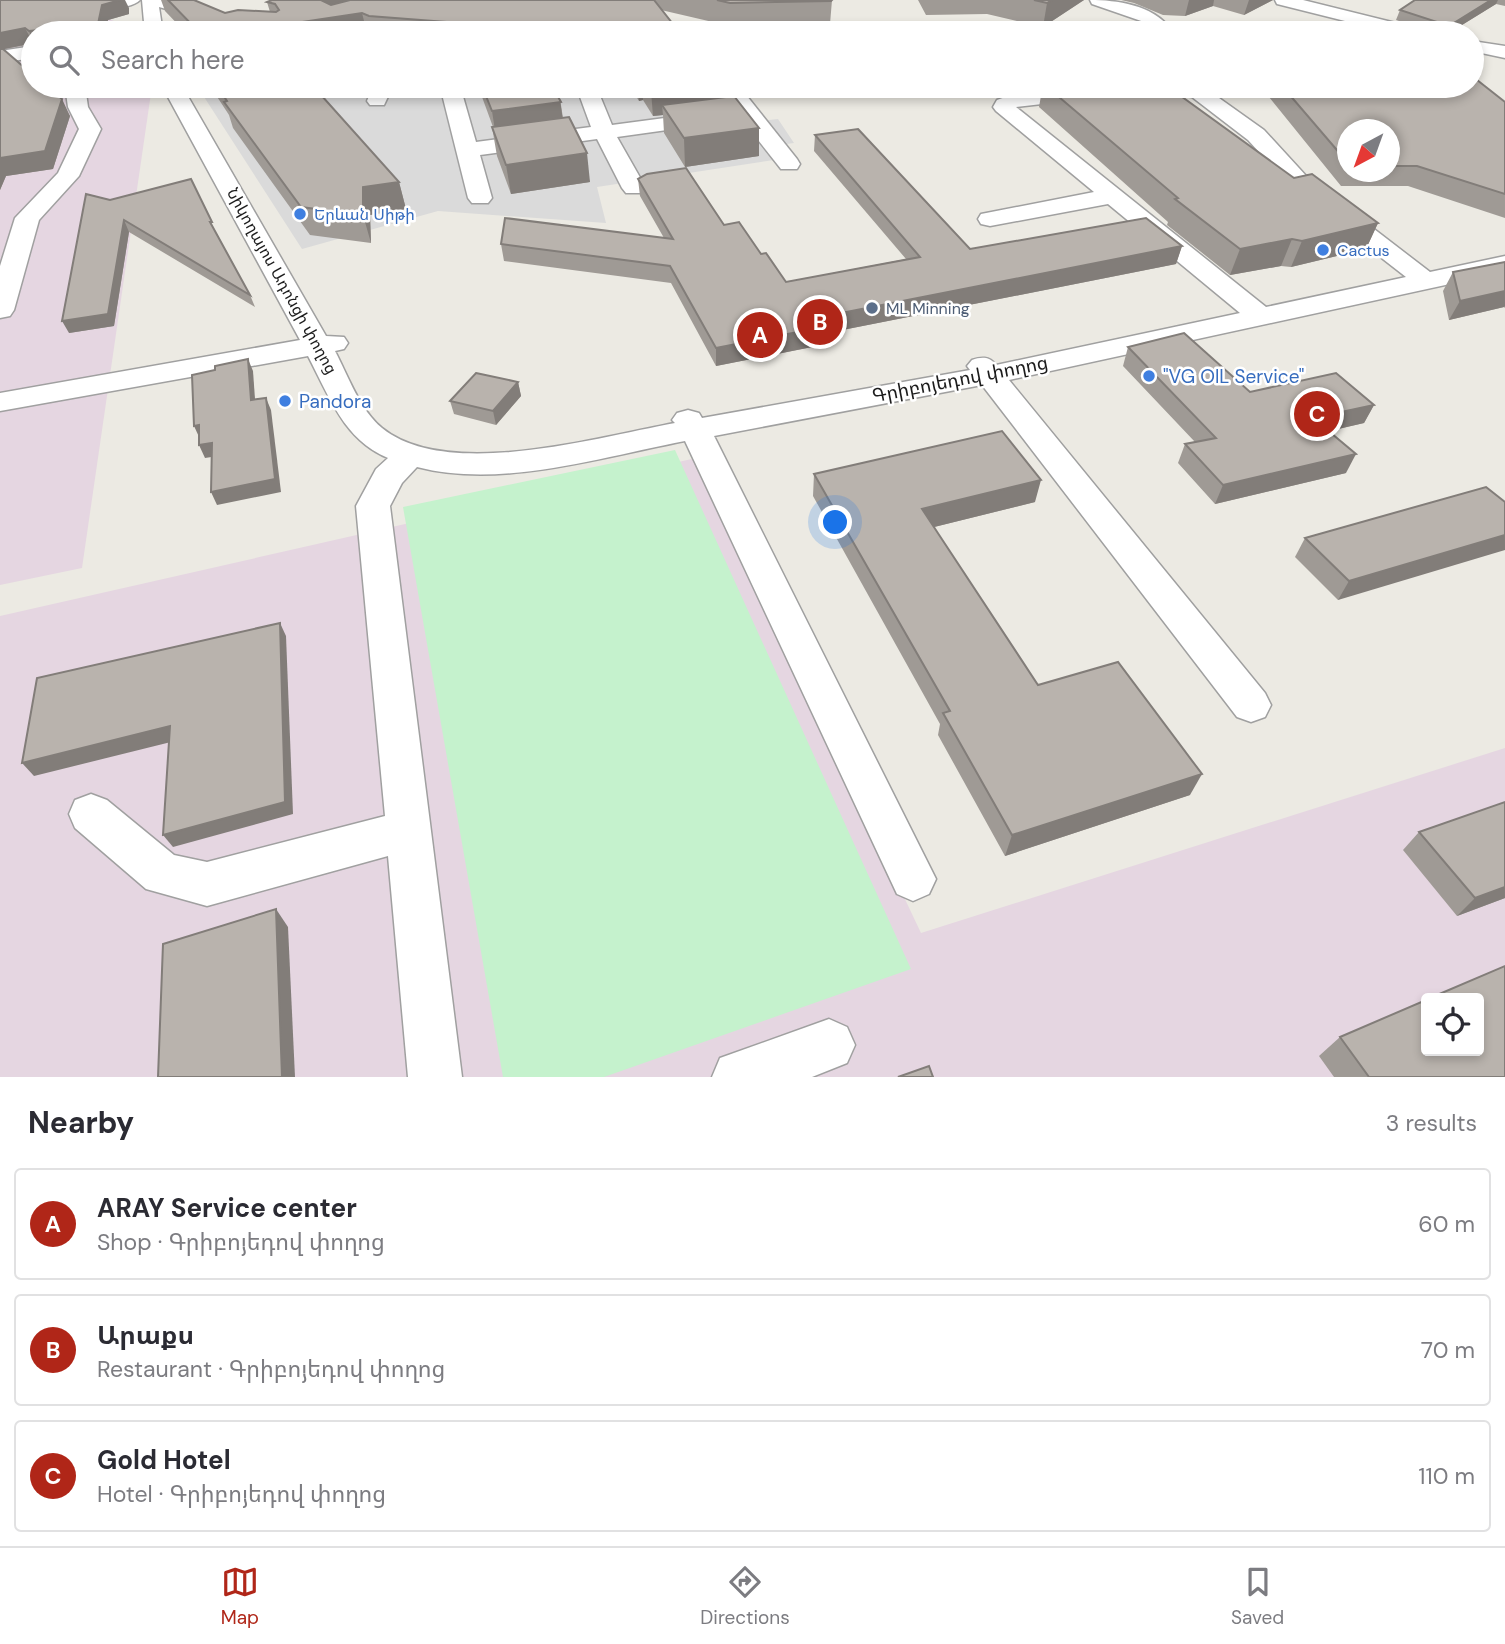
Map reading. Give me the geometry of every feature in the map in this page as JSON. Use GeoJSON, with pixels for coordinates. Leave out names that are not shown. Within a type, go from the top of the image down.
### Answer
{"type":"FeatureCollection","features":[{"type":"Feature","properties":{"kind":"street"},"geometry":{"type":"LineString","coordinates":[[79,0],[92,4],[132,0]]}},
{"type":"Feature","properties":{"kind":"street"},"geometry":{"type":"LineString","coordinates":[[141,0],[143,21]]}},
{"type":"Feature","properties":{"kind":"street"},"geometry":{"type":"LineString","coordinates":[[149,0],[152,21]]}},
{"type":"Feature","properties":{"kind":"street"},"geometry":{"type":"LineString","coordinates":[[155,0],[232,21]]}},
{"type":"Feature","properties":{"kind":"street"},"geometry":{"type":"LineString","coordinates":[[1098,0],[1155,21]]}},
{"type":"Feature","properties":{"kind":"street"},"geometry":{"type":"LineString","coordinates":[[1283,0],[1367,21]]}},
{"type":"Feature","properties":{"kind":"street"},"geometry":{"type":"LineString","coordinates":[[225,19],[253,5]]}},
{"type":"Feature","properties":{"kind":"street"},"geometry":{"type":"LineString","coordinates":[[1484,51],[1505,54]]}},
{"type":"Feature","properties":{"kind":"street"},"geometry":{"type":"LineString","coordinates":[[0,57],[21,54]]}},
{"type":"Feature","properties":{"kind":"street"},"geometry":{"type":"LineString","coordinates":[[0,310],[27,218],[68,176],[90,129],[78,107],[77,98]]}},
{"type":"Feature","properties":{"kind":"street","name":"Նիկողայոս Ադոնցի փողոց"},"geometry":{"type":"LineString","coordinates":[[179,98],[279,259]]}},
{"type":"Feature","properties":{"kind":"street","name":"Նիկողայոս Ադոնցի փողոց"},"geometry":{"type":"LineString","coordinates":[[192,98],[327,345],[364,431],[382,443],[416,450]]}},
{"type":"Feature","properties":{"kind":"street"},"geometry":{"type":"LineString","coordinates":[[453,98],[480,198]]}},
{"type":"Feature","properties":{"kind":"street"},"geometry":{"type":"LineString","coordinates":[[591,98],[604,132],[634,188]]}},
{"type":"Feature","properties":{"kind":"street"},"geometry":{"type":"LineString","coordinates":[[737,98],[789,164]]}},
{"type":"Feature","properties":{"kind":"street"},"geometry":{"type":"LineString","coordinates":[[1053,98],[1004,104],[1003,107],[1255,310]]}},
{"type":"Feature","properties":{"kind":"street"},"geometry":{"type":"LineString","coordinates":[[1206,98],[1256,135],[1301,184],[1417,273]]}},
{"type":"Feature","properties":{"kind":"street"},"geometry":{"type":"LineString","coordinates":[[467,150],[747,113]]}},
{"type":"Feature","properties":{"kind":"street"},"geometry":{"type":"LineString","coordinates":[[990,219],[1111,196]]}},
{"type":"Feature","properties":{"kind":"street","name":"Գրիբոյեդով փողոց"},"geometry":{"type":"LineString","coordinates":[[986,370],[1417,273],[1505,256]]}},
{"type":"Feature","properties":{"kind":"street","name":"Գրիբոյեդով փողոց"},"geometry":{"type":"LineString","coordinates":[[416,450],[452,463],[505,465],[691,424],[986,370],[1505,264]]}},
{"type":"Feature","properties":{"kind":"street"},"geometry":{"type":"LineString","coordinates":[[0,402],[327,345]]}},
{"type":"Feature","properties":{"kind":"street"},"geometry":{"type":"LineString","coordinates":[[986,370],[1251,705]]}},
{"type":"Feature","properties":{"kind":"street"},"geometry":{"type":"LineString","coordinates":[[691,424],[913,879]]}},
{"type":"Feature","properties":{"kind":"street"},"geometry":{"type":"LineString","coordinates":[[416,450],[388,477],[373,506],[435,1077]]}},
{"type":"Feature","properties":{"kind":"street"},"geometry":{"type":"LineString","coordinates":[[91,814],[162,874],[207,884],[408,830]]}},
{"type":"Feature","properties":{"kind":"street"},"geometry":{"type":"LineString","coordinates":[[740,1077],[830,1045]]}},
{"type":"Feature","properties":{"kind":"shaded area"},"geometry":{"type":"Polygon","coordinates":[[[0,0],[75,2],[114,21],[21,21],[21,98],[150,98],[82,568],[0,585],[0,0]]]}},
{"type":"Feature","properties":{"kind":"shaded area"},"geometry":{"type":"Polygon","coordinates":[[[205,98],[728,98],[751,122],[778,119],[794,143],[779,145],[787,158],[597,187],[606,223],[438,211],[302,249],[205,98]]]}},
{"type":"Feature","properties":{"kind":"shaded area"},"geometry":{"type":"Polygon","coordinates":[[[696,458],[921,933],[1505,748],[1505,1077],[0,1077],[0,616],[696,458]]]}},
{"type":"Feature","properties":{"kind":"green space"},"geometry":{"type":"Polygon","coordinates":[[[675,450],[911,969],[604,1077],[503,1077],[403,507],[675,450]]]}},
{"type":"Feature","properties":{"kind":"building"},"geometry":{"type":"Polygon","coordinates":[[[0,0],[120,0],[102,5],[99,21],[21,21],[21,29],[0,33],[0,0]]]}},
{"type":"Feature","properties":{"kind":"building"},"geometry":{"type":"Polygon","coordinates":[[[168,0],[194,0],[225,13],[238,10],[276,12],[279,10],[275,4],[267,2],[272,0],[321,0],[331,5],[350,0],[654,0],[671,21],[433,21],[369,16],[362,13],[309,21],[188,21],[168,0]]]}},
{"type":"Feature","properties":{"kind":"building"},"geometry":{"type":"Polygon","coordinates":[[[717,0],[832,0],[730,3],[717,0]]]}},
{"type":"Feature","properties":{"kind":"building"},"geometry":{"type":"Polygon","coordinates":[[[1415,0],[1491,0],[1457,21],[1434,21],[1400,10],[1415,0]]]}},
{"type":"Feature","properties":{"kind":"building"},"geometry":{"type":"Polygon","coordinates":[[[0,49],[3,49],[21,65],[21,98],[62,99],[45,151],[0,158],[0,49]]]}},
{"type":"Feature","properties":{"kind":"building"},"geometry":{"type":"Polygon","coordinates":[[[1484,85],[1505,102],[1505,194],[1417,166],[1400,166],[1400,119],[1337,119],[1337,150],[1292,98],[1484,98],[1484,85]]]}},
{"type":"Feature","properties":{"kind":"building"},"geometry":{"type":"Polygon","coordinates":[[[225,98],[324,98],[399,182],[363,187],[363,215],[301,207],[224,102],[227,101],[225,98]]]}},
{"type":"Feature","properties":{"kind":"building"},"geometry":{"type":"Polygon","coordinates":[[[487,98],[559,98],[561,102],[492,111],[487,98]]]}},
{"type":"Feature","properties":{"kind":"building"},"geometry":{"type":"Polygon","coordinates":[[[736,98],[759,128],[684,138],[662,105],[736,98]]]}},
{"type":"Feature","properties":{"kind":"building"},"geometry":{"type":"Polygon","coordinates":[[[1060,98],[1184,98],[1294,178],[1312,174],[1378,223],[1302,241],[1292,239],[1240,249],[1175,199],[1178,198],[1060,98]]]}},
{"type":"Feature","properties":{"kind":"building"},"geometry":{"type":"Polygon","coordinates":[[[569,117],[587,153],[506,165],[492,127],[569,117]]]}},
{"type":"Feature","properties":{"kind":"building"},"geometry":{"type":"Polygon","coordinates":[[[858,129],[970,249],[1146,218],[1182,246],[806,320],[813,329],[716,348],[670,266],[501,244],[505,218],[673,239],[638,179],[647,174],[686,168],[724,225],[739,222],[761,254],[766,253],[786,282],[920,257],[815,135],[858,129]]]}},
{"type":"Feature","properties":{"kind":"building"},"geometry":{"type":"Polygon","coordinates":[[[191,179],[210,222],[250,295],[124,220],[108,314],[62,321],[86,194],[110,200],[191,179]]]}},
{"type":"Feature","properties":{"kind":"building"},"geometry":{"type":"Polygon","coordinates":[[[1505,262],[1505,291],[1460,301],[1453,272],[1505,262]]]}},
{"type":"Feature","properties":{"kind":"building"},"geometry":{"type":"Polygon","coordinates":[[[1184,333],[1250,392],[1336,373],[1374,405],[1313,418],[1356,454],[1223,485],[1185,444],[1216,438],[1128,347],[1184,333]]]}},
{"type":"Feature","properties":{"kind":"building"},"geometry":{"type":"Polygon","coordinates":[[[248,359],[251,400],[266,398],[275,479],[211,492],[212,443],[199,445],[199,425],[194,426],[192,375],[215,370],[215,366],[248,359]]]}},
{"type":"Feature","properties":{"kind":"building"},"geometry":{"type":"Polygon","coordinates":[[[476,373],[518,382],[493,411],[450,401],[476,373]]]}},
{"type":"Feature","properties":{"kind":"building"},"geometry":{"type":"Polygon","coordinates":[[[1002,431],[1041,480],[922,509],[1038,685],[1118,662],[1202,774],[1012,835],[943,713],[950,711],[814,474],[1002,431]]]}},
{"type":"Feature","properties":{"kind":"building"},"geometry":{"type":"Polygon","coordinates":[[[1486,487],[1505,502],[1505,535],[1349,581],[1305,538],[1486,487]]]}},
{"type":"Feature","properties":{"kind":"building"},"geometry":{"type":"Polygon","coordinates":[[[280,623],[285,802],[163,835],[170,726],[22,763],[37,678],[280,623]]]}},
{"type":"Feature","properties":{"kind":"building"},"geometry":{"type":"Polygon","coordinates":[[[1505,802],[1505,887],[1475,898],[1419,832],[1505,802]]]}},
{"type":"Feature","properties":{"kind":"building"},"geometry":{"type":"Polygon","coordinates":[[[276,909],[282,1077],[158,1077],[163,944],[276,909]]]}},
{"type":"Feature","properties":{"kind":"building"},"geometry":{"type":"Polygon","coordinates":[[[1505,966],[1505,1077],[1369,1077],[1340,1037],[1421,1002],[1421,1056],[1484,1056],[1484,993],[1442,993],[1505,966]]]}},
{"type":"Feature","properties":{"kind":"building"},"geometry":{"type":"Polygon","coordinates":[[[929,1066],[933,1077],[898,1077],[929,1066]]]}},
{"type":"Feature","properties":{"kind":"place","name":"Երևան Սիթի"},"geometry":{"type":"Point","coordinates":[300,214]}},
{"type":"Feature","properties":{"kind":"place","name":"Cactus"},"geometry":{"type":"Point","coordinates":[1323,250]}},
{"type":"Feature","properties":{"kind":"place","name":"ML Minning"},"geometry":{"type":"Point","coordinates":[872,308]}},
{"type":"Feature","properties":{"kind":"place","name":"Արաքս"},"geometry":{"type":"Point","coordinates":[820,322]}},
{"type":"Feature","properties":{"kind":"place","name":"ARAY Service center"},"geometry":{"type":"Point","coordinates":[760,335]}},
{"type":"Feature","properties":{"kind":"place","name":"\"VG OIL Service\""},"geometry":{"type":"Point","coordinates":[1149,376]}},
{"type":"Feature","properties":{"kind":"place","name":"Pandora"},"geometry":{"type":"Point","coordinates":[285,401]}},
{"type":"Feature","properties":{"kind":"place","name":"Gold Hotel"},"geometry":{"type":"Point","coordinates":[1317,414]}}]}
